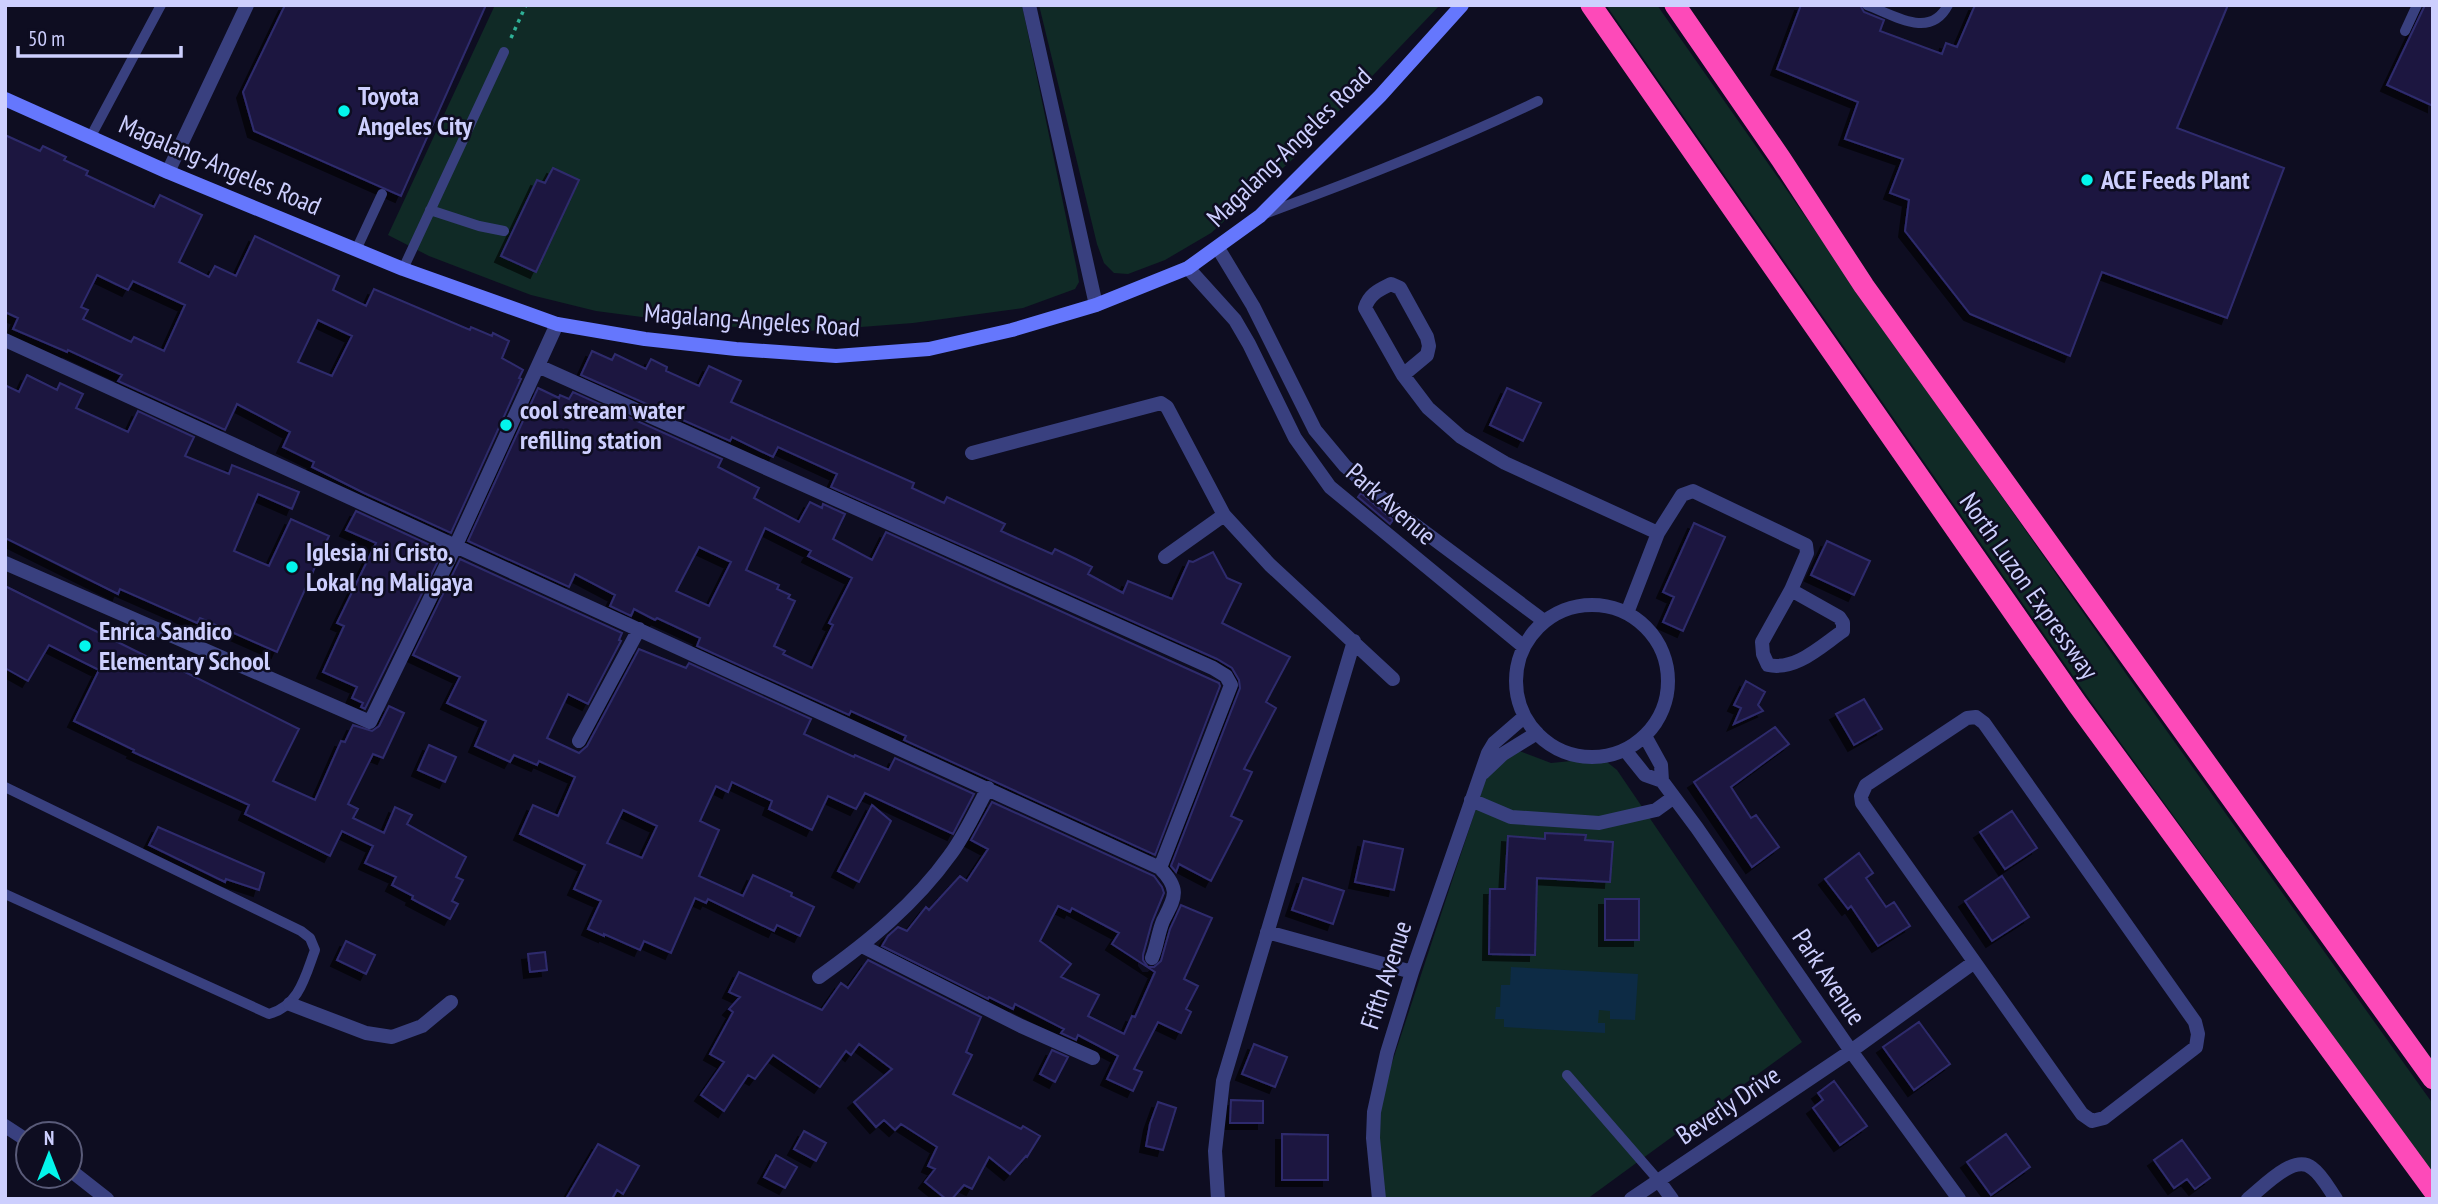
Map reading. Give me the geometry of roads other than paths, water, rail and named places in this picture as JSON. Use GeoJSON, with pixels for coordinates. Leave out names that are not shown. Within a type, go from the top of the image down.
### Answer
{"type":"FeatureCollection","features":[{"type":"Feature","properties":{"kind":"highway","name":"North Luzon Expressway"},"geometry":{"type":"LineString","coordinates":[[1591,5],[2071,694],[2433,1190]]}},
{"type":"Feature","properties":{"kind":"highway","name":"North Luzon Expressway"},"geometry":{"type":"LineString","coordinates":[[1675,5],[1864,286],[2433,1079]]}},
{"type":"Feature","properties":{"kind":"main road","name":"Magalang-Angeles Road"},"geometry":{"type":"LineString","coordinates":[[5,99],[168,172],[356,250],[557,324],[736,349],[835,356],[929,349],[1012,330],[1096,305],[1188,268],[1260,216],[1380,96],[1462,5]]}},
{"type":"Feature","properties":{"kind":"street"},"geometry":{"type":"LineString","coordinates":[[168,172],[247,5]]}},
{"type":"Feature","properties":{"kind":"street"},"geometry":{"type":"LineString","coordinates":[[1029,5],[1096,305]]}},
{"type":"Feature","properties":{"kind":"street","name":"Park Avenue"},"geometry":{"type":"LineString","coordinates":[[1218,248],[1253,306],[1315,430],[1345,466],[1399,513],[1544,621]]}},
{"type":"Feature","properties":{"kind":"street","name":"Park Avenue"},"geometry":{"type":"LineString","coordinates":[[1188,268],[1235,320],[1295,438],[1330,487],[1523,646]]}},
{"type":"Feature","properties":{"kind":"street"},"geometry":{"type":"LineString","coordinates":[[1403,375],[1427,355],[1429,346],[1427,337],[1400,288],[1391,284],[1372,294],[1365,308],[1403,375],[1428,408],[1461,437],[1505,463],[1658,533]]}},
{"type":"Feature","properties":{"kind":"street"},"geometry":{"type":"LineString","coordinates":[[5,563],[370,722],[456,545],[557,324]]}},
{"type":"Feature","properties":{"kind":"street"},"geometry":{"type":"LineString","coordinates":[[5,340],[1160,869],[1171,880],[1175,893],[1152,958]]}},
{"type":"Feature","properties":{"kind":"street"},"geometry":{"type":"LineString","coordinates":[[538,366],[1226,676],[1231,685],[1160,869]]}},
{"type":"Feature","properties":{"kind":"street"},"geometry":{"type":"LineString","coordinates":[[972,453],[1161,403],[1167,407],[1224,515],[1270,565],[1393,679]]}},
{"type":"Feature","properties":{"kind":"street"},"geometry":{"type":"LineString","coordinates":[[1330,487],[1345,466]]}},
{"type":"Feature","properties":{"kind":"street"},"geometry":{"type":"LineString","coordinates":[[1627,613],[1658,533],[1682,495],[1693,491],[1806,545],[1807,553],[1791,590],[1762,642],[1768,665],[1780,668],[1793,664],[1843,631],[1843,623],[1839,617],[1791,590]]}},
{"type":"Feature","properties":{"kind":"street"},"geometry":{"type":"LineString","coordinates":[[1165,557],[1224,515]]}},
{"type":"Feature","properties":{"kind":"street"},"geometry":{"type":"LineString","coordinates":[[1412,555],[1427,534]]}},
{"type":"Feature","properties":{"kind":"street"},"geometry":{"type":"LineString","coordinates":[[1584,605],[1606,606],[1627,613],[1645,626],[1659,644],[1667,664],[1669,687],[1663,709],[1652,728],[1625,750],[1589,757],[1565,752],[1543,740],[1524,716],[1517,697],[1516,671],[1523,646],[1532,632],[1563,610],[1584,605]]}},
{"type":"Feature","properties":{"kind":"street"},"geometry":{"type":"LineString","coordinates":[[579,741],[639,629]]}},
{"type":"Feature","properties":{"kind":"street"},"geometry":{"type":"LineString","coordinates":[[1218,1199],[1215,1151],[1223,1081],[1354,641]]}},
{"type":"Feature","properties":{"kind":"street","name":"Fifth Avenue"},"geometry":{"type":"LineString","coordinates":[[1379,1199],[1373,1138],[1374,1112],[1387,1053],[1412,972],[1488,753],[1494,743],[1524,716]]}},
{"type":"Feature","properties":{"kind":"street"},"geometry":{"type":"LineString","coordinates":[[1976,717],[1984,723],[2195,1022],[2198,1034],[2196,1047],[2104,1118],[2092,1121],[2082,1114],[1973,962],[1862,803],[1861,796],[1866,785],[1967,718],[1976,717]]}},
{"type":"Feature","properties":{"kind":"street","name":"Fifth Avenue"},"geometry":{"type":"LineString","coordinates":[[1482,774],[1503,754],[1537,733]]}},
{"type":"Feature","properties":{"kind":"street","name":"Park Avenue"},"geometry":{"type":"LineString","coordinates":[[1645,736],[1661,765],[1662,781],[1851,1051],[1959,1199]]}},
{"type":"Feature","properties":{"kind":"street","name":"Park Avenue"},"geometry":{"type":"LineString","coordinates":[[1625,750],[1645,775],[1662,781]]}},
{"type":"Feature","properties":{"kind":"street"},"geometry":{"type":"LineString","coordinates":[[819,976],[862,946],[916,896],[952,853],[988,788]]}},
{"type":"Feature","properties":{"kind":"street"},"geometry":{"type":"LineString","coordinates":[[1471,800],[1511,817],[1599,823],[1656,810],[1674,797]]}},
{"type":"Feature","properties":{"kind":"street"},"geometry":{"type":"LineString","coordinates":[[1267,932],[1412,972]]}},
{"type":"Feature","properties":{"kind":"street"},"geometry":{"type":"LineString","coordinates":[[862,946],[1021,1026],[1093,1058]]}},
{"type":"Feature","properties":{"kind":"street","name":"Beverly Drive"},"geometry":{"type":"LineString","coordinates":[[1632,1199],[1851,1051],[1973,962]]}},
{"type":"Feature","properties":{"kind":"street"},"geometry":{"type":"LineString","coordinates":[[290,1004],[366,1033],[392,1037],[422,1026],[451,1002]]}},
{"type":"Feature","properties":{"kind":"street"},"geometry":{"type":"LineString","coordinates":[[2248,1199],[2294,1163],[2305,1163],[2315,1169],[2336,1199]]}},
{"type":"Feature","properties":{"kind":"street"},"geometry":{"type":"LineString","coordinates":[[84,1181],[107,1199]]}},
{"type":"Feature","properties":{"kind":"street"},"geometry":{"type":"LineString","coordinates":[[1660,1181],[1672,1199]]}},
{"type":"Feature","properties":{"kind":"lane"},"geometry":{"type":"LineString","coordinates":[[91,136],[162,5]]}},
{"type":"Feature","properties":{"kind":"lane"},"geometry":{"type":"LineString","coordinates":[[1867,5],[1917,24],[1931,24],[1943,14],[1948,5]]}},
{"type":"Feature","properties":{"kind":"lane"},"geometry":{"type":"LineString","coordinates":[[2405,31],[2417,5]]}},
{"type":"Feature","properties":{"kind":"lane"},"geometry":{"type":"LineString","coordinates":[[403,269],[504,52]]}},
{"type":"Feature","properties":{"kind":"lane"},"geometry":{"type":"LineString","coordinates":[[1260,216],[1458,139],[1538,101]]}},
{"type":"Feature","properties":{"kind":"lane"},"geometry":{"type":"LineString","coordinates":[[356,250],[382,194]]}},
{"type":"Feature","properties":{"kind":"lane"},"geometry":{"type":"LineString","coordinates":[[430,210],[479,226],[505,231]]}},
{"type":"Feature","properties":{"kind":"lane"},"geometry":{"type":"LineString","coordinates":[[5,788],[235,898],[310,938],[315,950],[298,993],[281,1011],[269,1014],[5,894]]}},
{"type":"Feature","properties":{"kind":"lane"},"geometry":{"type":"LineString","coordinates":[[1567,1075],[1660,1181]]}},
{"type":"Feature","properties":{"kind":"water"},"geometry":{"type":"Polygon","coordinates":[[[1511,967],[1638,974],[1635,1020],[1610,1019],[1610,1011],[1599,1010],[1598,1023],[1605,1023],[1605,1033],[1504,1027],[1504,1019],[1495,1019],[1496,1007],[1500,1007],[1501,985],[1510,985],[1511,967]]]}},
{"type":"Feature","properties":{"kind":"place","name":"Toyota Angeles City"},"geometry":{"type":"Point","coordinates":[344,111]}},
{"type":"Feature","properties":{"kind":"place","name":"ACE Feeds Plant"},"geometry":{"type":"Point","coordinates":[2087,180]}},
{"type":"Feature","properties":{"kind":"place","name":"cool stream water refilling station"},"geometry":{"type":"Point","coordinates":[506,425]}},
{"type":"Feature","properties":{"kind":"place","name":"Iglesia ni Cristo, Lokal ng Maligaya"},"geometry":{"type":"Point","coordinates":[292,567]}},
{"type":"Feature","properties":{"kind":"place","name":"Enrica Sandico Elementary School"},"geometry":{"type":"Point","coordinates":[85,646]}}]}
